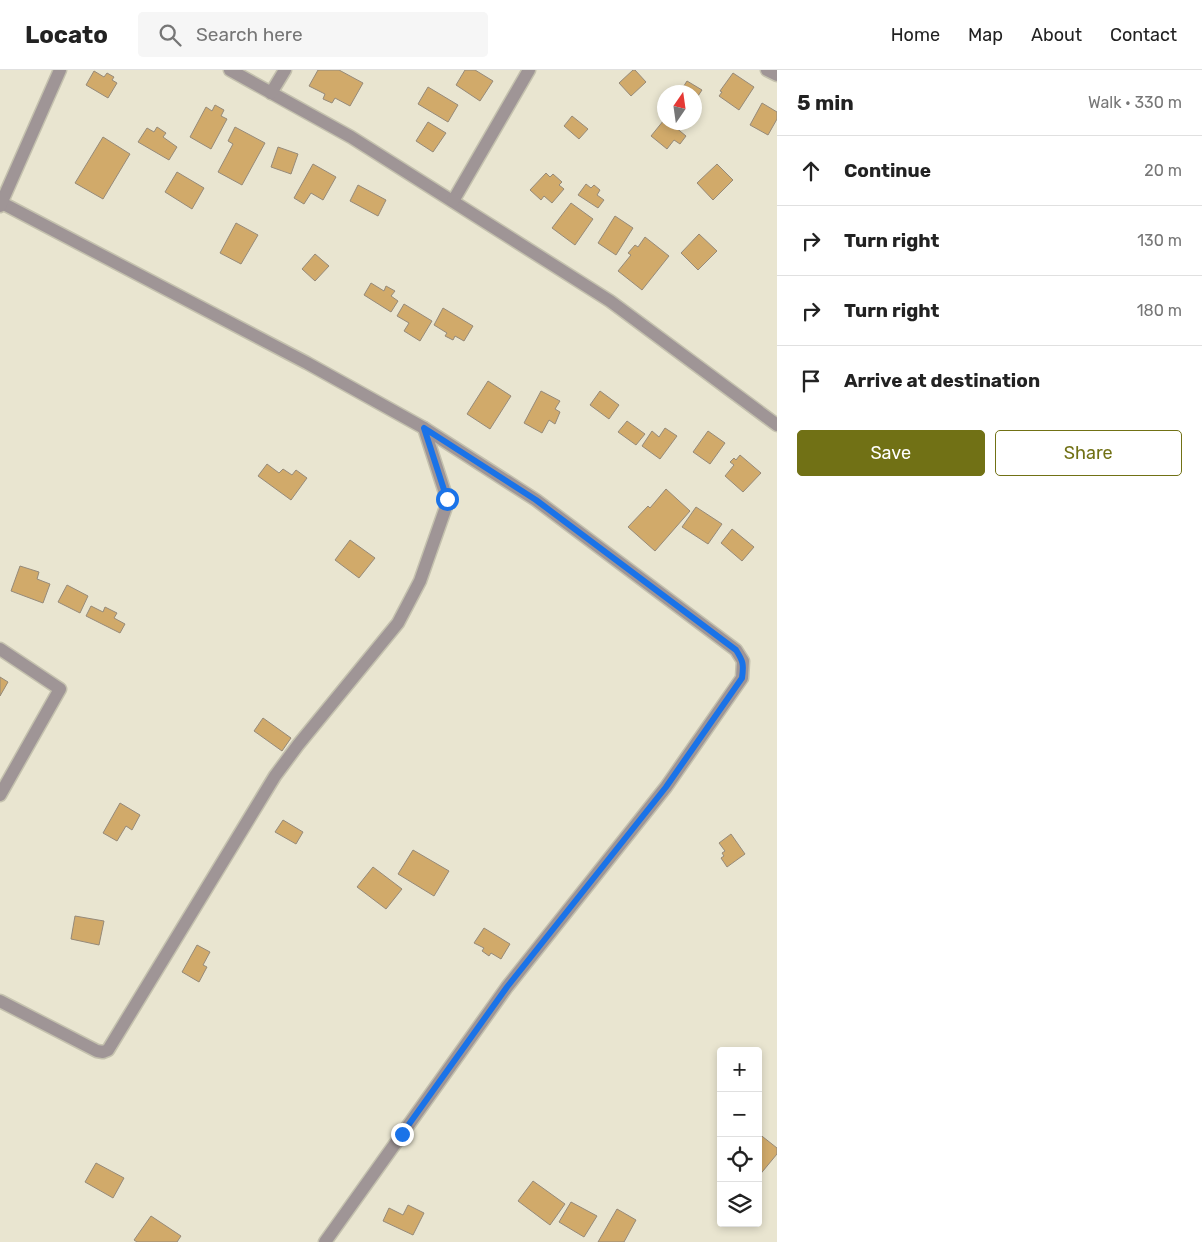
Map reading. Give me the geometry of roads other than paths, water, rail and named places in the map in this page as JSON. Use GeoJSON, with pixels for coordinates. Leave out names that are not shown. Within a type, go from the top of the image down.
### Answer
{"type":"FeatureCollection","features":[{"type":"Feature","properties":{"kind":"street"},"geometry":{"type":"LineString","coordinates":[[60,70],[0,204],[308,363],[424,428],[536,500],[736,650],[743,661],[742,678],[666,787],[507,987],[325,1242]]}},
{"type":"Feature","properties":{"kind":"street"},"geometry":{"type":"LineString","coordinates":[[230,70],[351,137],[610,300],[777,425]]}},
{"type":"Feature","properties":{"kind":"street"},"geometry":{"type":"LineString","coordinates":[[271,93],[285,70]]}},
{"type":"Feature","properties":{"kind":"street"},"geometry":{"type":"LineString","coordinates":[[453,201],[529,70]]}},
{"type":"Feature","properties":{"kind":"street"},"geometry":{"type":"LineString","coordinates":[[767,70],[777,75]]}},
{"type":"Feature","properties":{"kind":"street"},"geometry":{"type":"LineString","coordinates":[[0,1001],[97,1051],[103,1052],[108,1050],[275,776],[298,745],[398,624],[412,598],[420,581],[446,507],[447,499],[424,428]]}},
{"type":"Feature","properties":{"kind":"street"},"geometry":{"type":"LineString","coordinates":[[0,649],[60,689],[0,795]]}}]}
